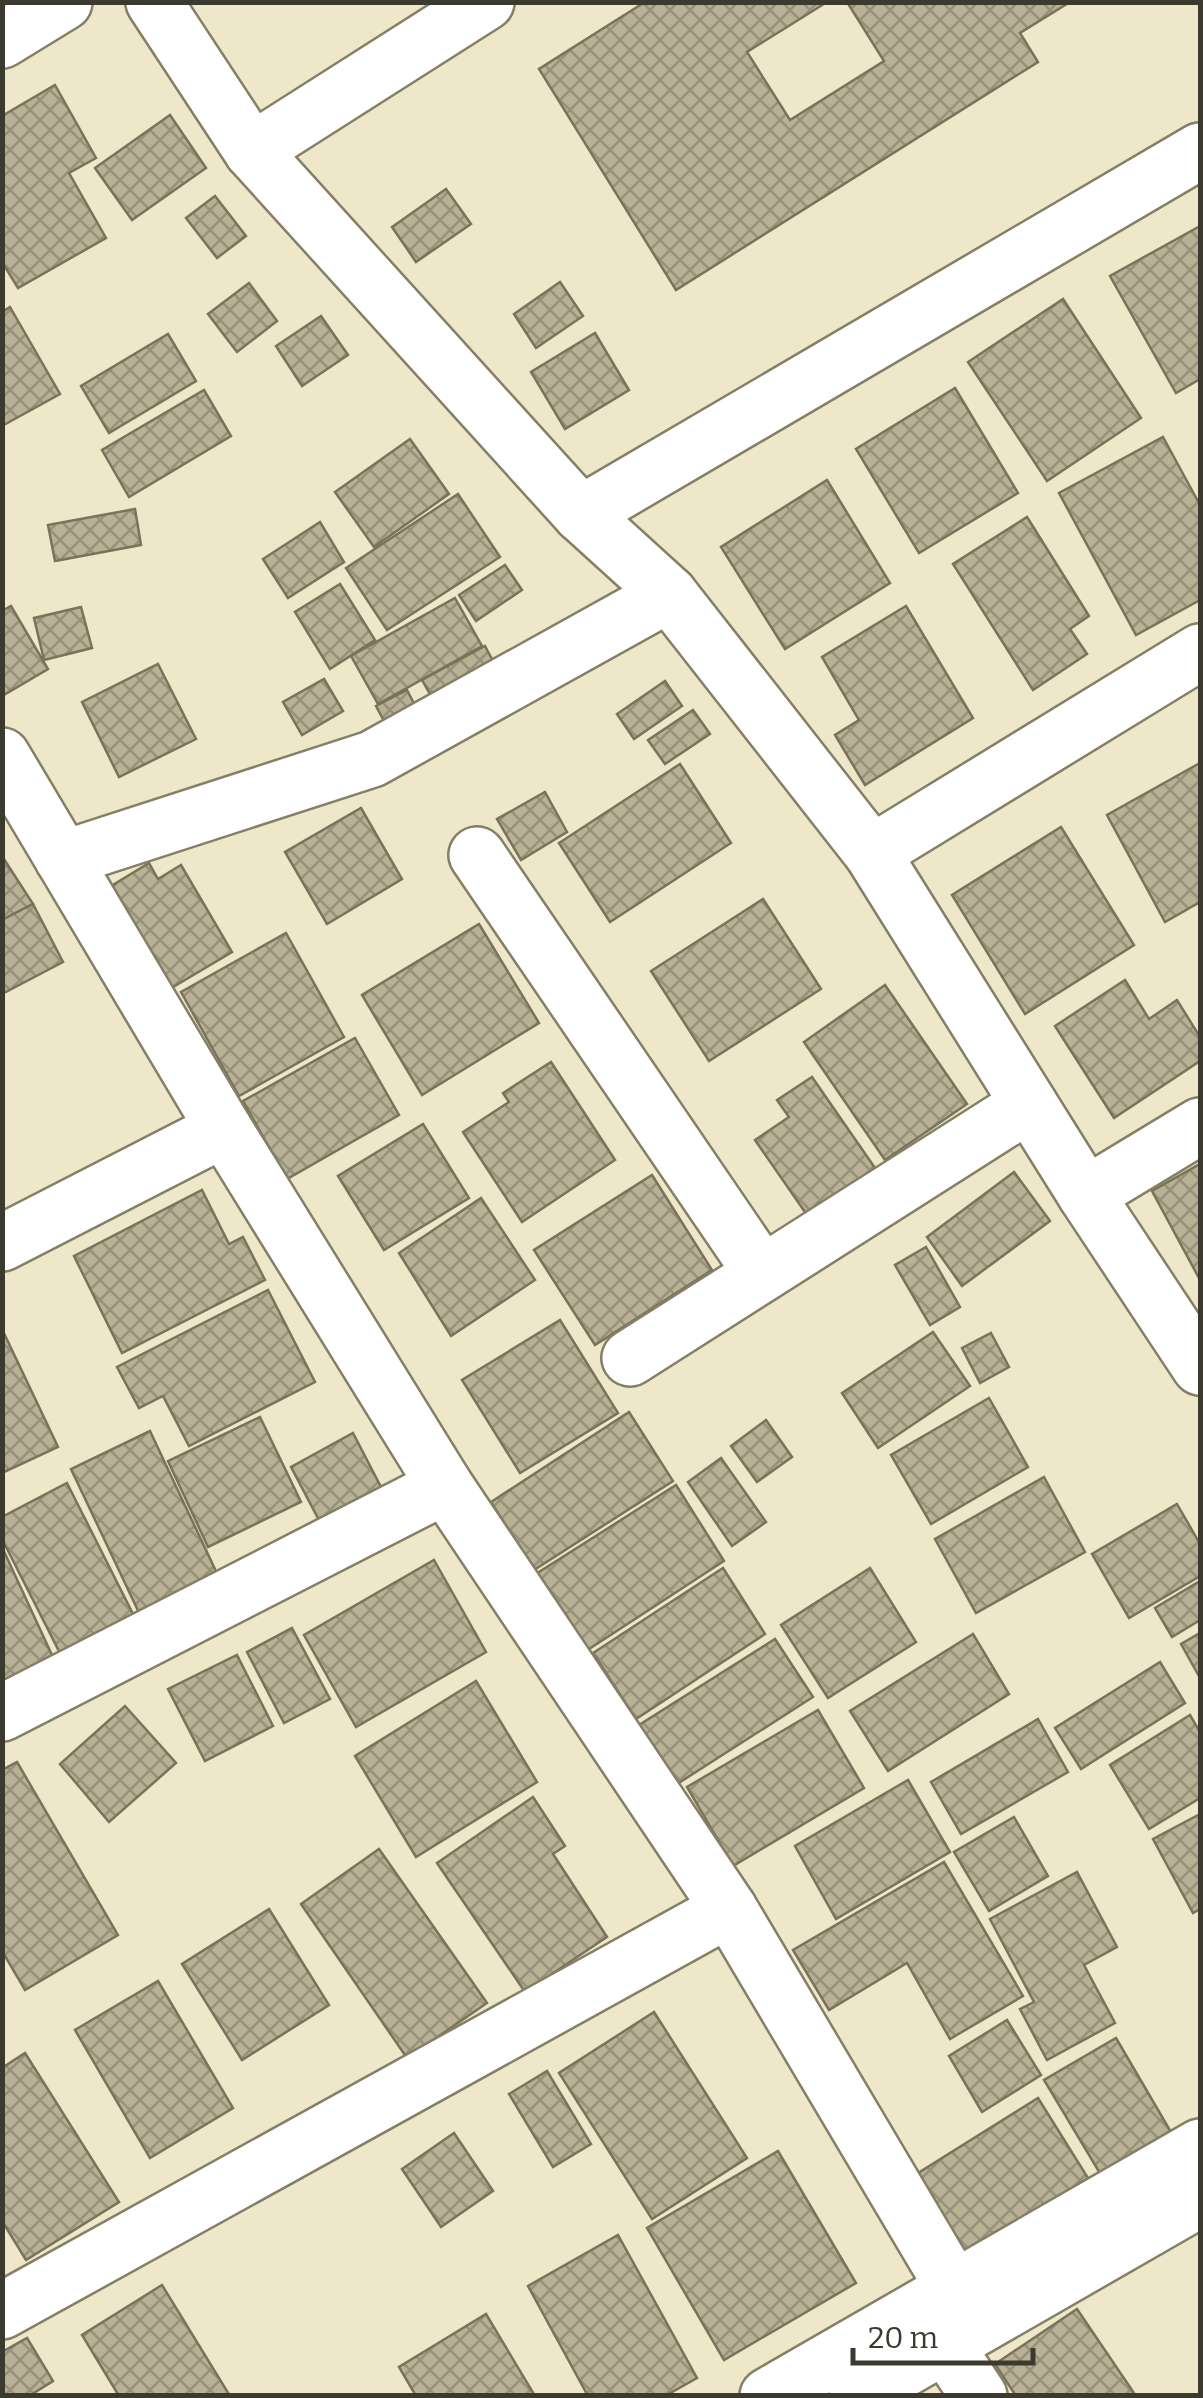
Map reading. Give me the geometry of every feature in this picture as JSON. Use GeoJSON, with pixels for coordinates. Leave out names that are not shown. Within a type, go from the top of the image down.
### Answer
{"type":"FeatureCollection","features":[{"type":"Feature","properties":{"kind":"street"},"geometry":{"type":"LineString","coordinates":[[2,40],[64,2]]}},
{"type":"Feature","properties":{"kind":"street"},"geometry":{"type":"LineString","coordinates":[[154,2],[252,151],[581,514],[669,594],[872,853],[1086,1195],[1200,1366]]}},
{"type":"Feature","properties":{"kind":"street"},"geometry":{"type":"LineString","coordinates":[[252,151],[486,2]]}},
{"type":"Feature","properties":{"kind":"street"},"geometry":{"type":"LineString","coordinates":[[581,514],[1200,150]]}},
{"type":"Feature","properties":{"kind":"street"},"geometry":{"type":"LineString","coordinates":[[63,859],[372,759],[669,594]]}},
{"type":"Feature","properties":{"kind":"street"},"geometry":{"type":"LineString","coordinates":[[872,853],[1200,652]]}},
{"type":"Feature","properties":{"kind":"street"},"geometry":{"type":"LineString","coordinates":[[2,756],[224,1128],[445,1486],[729,1909],[954,2288],[945,2345],[979,2396]]}},
{"type":"Feature","properties":{"kind":"street"},"geometry":{"type":"LineString","coordinates":[[477,855],[762,1273]]}},
{"type":"Feature","properties":{"kind":"street"},"geometry":{"type":"LineString","coordinates":[[630,1358],[1028,1104]]}},
{"type":"Feature","properties":{"kind":"street"},"geometry":{"type":"LineString","coordinates":[[1086,1195],[1200,1126]]}},
{"type":"Feature","properties":{"kind":"street"},"geometry":{"type":"LineString","coordinates":[[2,1243],[224,1128]]}},
{"type":"Feature","properties":{"kind":"street"},"geometry":{"type":"LineString","coordinates":[[2,1713],[445,1486]]}},
{"type":"Feature","properties":{"kind":"street"},"geometry":{"type":"LineString","coordinates":[[2,2311],[729,1909]]}},
{"type":"Feature","properties":{"kind":"street"},"geometry":{"type":"LineString","coordinates":[[768,2396],[1200,2148]]}},
{"type":"Feature","properties":{"kind":"street"},"geometry":{"type":"LineString","coordinates":[[857,2396],[1200,2199]]}},
{"type":"Feature","properties":{"kind":"building"},"geometry":{"type":"Polygon","coordinates":[[[645,2],[827,2],[747,52],[790,120],[884,61],[847,2],[1070,2],[1020,33],[1038,62],[676,290],[539,69],[645,2]]]}},
{"type":"Feature","properties":{"kind":"building"},"geometry":{"type":"Polygon","coordinates":[[[55,85],[96,158],[69,173],[106,238],[18,288],[2,262],[2,116],[55,85]]]}},
{"type":"Feature","properties":{"kind":"building"},"geometry":{"type":"Polygon","coordinates":[[[170,115],[206,168],[132,220],[95,168],[170,115]]]}},
{"type":"Feature","properties":{"kind":"building"},"geometry":{"type":"Polygon","coordinates":[[[446,189],[471,224],[416,262],[392,227],[446,189]]]}},
{"type":"Feature","properties":{"kind":"building"},"geometry":{"type":"Polygon","coordinates":[[[215,196],[246,236],[217,258],[186,218],[215,196]]]}},
{"type":"Feature","properties":{"kind":"building"},"geometry":{"type":"Polygon","coordinates":[[[1200,226],[1200,379],[1176,393],[1110,276],[1200,226]]]}},
{"type":"Feature","properties":{"kind":"building"},"geometry":{"type":"Polygon","coordinates":[[[560,282],[583,316],[536,348],[514,314],[560,282]]]}},
{"type":"Feature","properties":{"kind":"building"},"geometry":{"type":"Polygon","coordinates":[[[249,283],[277,321],[237,352],[208,314],[249,283]]]}},
{"type":"Feature","properties":{"kind":"building"},"geometry":{"type":"Polygon","coordinates":[[[1063,299],[1141,418],[1047,481],[968,362],[1063,299]]]}},
{"type":"Feature","properties":{"kind":"building"},"geometry":{"type":"Polygon","coordinates":[[[10,307],[60,394],[2,426],[2,312],[10,307]]]}},
{"type":"Feature","properties":{"kind":"building"},"geometry":{"type":"Polygon","coordinates":[[[321,316],[348,355],[302,386],[276,346],[321,316]]]}},
{"type":"Feature","properties":{"kind":"building"},"geometry":{"type":"Polygon","coordinates":[[[595,333],[629,390],[565,429],[531,372],[595,333]]]}},
{"type":"Feature","properties":{"kind":"building"},"geometry":{"type":"Polygon","coordinates":[[[168,334],[196,381],[109,433],[81,386],[168,334]]]}},
{"type":"Feature","properties":{"kind":"building"},"geometry":{"type":"Polygon","coordinates":[[[955,388],[1018,493],[919,553],[856,449],[955,388]]]}},
{"type":"Feature","properties":{"kind":"building"},"geometry":{"type":"Polygon","coordinates":[[[204,390],[231,436],[129,497],[102,450],[204,390]]]}},
{"type":"Feature","properties":{"kind":"building"},"geometry":{"type":"Polygon","coordinates":[[[1163,437],[1200,505],[1200,600],[1136,635],[1059,493],[1163,437]]]}},
{"type":"Feature","properties":{"kind":"building"},"geometry":{"type":"Polygon","coordinates":[[[410,439],[449,494],[374,547],[335,492],[410,439]]]}},
{"type":"Feature","properties":{"kind":"building"},"geometry":{"type":"Polygon","coordinates":[[[827,480],[890,583],[785,649],[721,547],[827,480]]]}},
{"type":"Feature","properties":{"kind":"building"},"geometry":{"type":"Polygon","coordinates":[[[458,494],[500,557],[387,630],[346,568],[458,494]]]}},
{"type":"Feature","properties":{"kind":"building"},"geometry":{"type":"Polygon","coordinates":[[[135,509],[141,545],[55,561],[48,525],[135,509]]]}},
{"type":"Feature","properties":{"kind":"building"},"geometry":{"type":"Polygon","coordinates":[[[1027,517],[1089,616],[1070,629],[1087,654],[1033,690],[953,564],[1027,517]]]}},
{"type":"Feature","properties":{"kind":"building"},"geometry":{"type":"Polygon","coordinates":[[[320,522],[344,562],[288,598],[263,559],[320,522]]]}},
{"type":"Feature","properties":{"kind":"building"},"geometry":{"type":"Polygon","coordinates":[[[505,565],[522,590],[476,621],[459,595],[505,565]]]}},
{"type":"Feature","properties":{"kind":"building"},"geometry":{"type":"Polygon","coordinates":[[[340,584],[375,640],[330,669],[295,612],[340,584]]]}},
{"type":"Feature","properties":{"kind":"building"},"geometry":{"type":"Polygon","coordinates":[[[455,598],[482,646],[378,704],[351,656],[455,598]]]}},
{"type":"Feature","properties":{"kind":"building"},"geometry":{"type":"Polygon","coordinates":[[[11,606],[48,669],[2,696],[2,611],[11,606]]]}},
{"type":"Feature","properties":{"kind":"building"},"geometry":{"type":"Polygon","coordinates":[[[906,606],[973,718],[865,785],[835,735],[859,720],[822,657],[906,606]]]}},
{"type":"Feature","properties":{"kind":"building"},"geometry":{"type":"Polygon","coordinates":[[[81,607],[92,648],[44,660],[34,618],[81,607]]]}},
{"type":"Feature","properties":{"kind":"building"},"geometry":{"type":"Polygon","coordinates":[[[485,646],[501,676],[439,710],[422,680],[485,646]]]}},
{"type":"Feature","properties":{"kind":"building"},"geometry":{"type":"Polygon","coordinates":[[[158,664],[196,739],[119,777],[82,702],[158,664]]]}},
{"type":"Feature","properties":{"kind":"building"},"geometry":{"type":"Polygon","coordinates":[[[324,679],[343,711],[302,735],[283,702],[324,679]]]}},
{"type":"Feature","properties":{"kind":"building"},"geometry":{"type":"Polygon","coordinates":[[[665,681],[682,706],[634,739],[617,714],[665,681]]]}},
{"type":"Feature","properties":{"kind":"building"},"geometry":{"type":"Polygon","coordinates":[[[407,690],[421,717],[391,734],[376,706],[407,690]]]}},
{"type":"Feature","properties":{"kind":"building"},"geometry":{"type":"Polygon","coordinates":[[[693,710],[710,734],[665,764],[648,740],[693,710]]]}},
{"type":"Feature","properties":{"kind":"building"},"geometry":{"type":"Polygon","coordinates":[[[1200,763],[1200,902],[1165,922],[1107,815],[1200,763]]]}},
{"type":"Feature","properties":{"kind":"building"},"geometry":{"type":"Polygon","coordinates":[[[680,764],[731,843],[610,922],[559,843],[680,764]]]}},
{"type":"Feature","properties":{"kind":"building"},"geometry":{"type":"Polygon","coordinates":[[[545,792],[567,832],[521,860],[497,819],[545,792]]]}},
{"type":"Feature","properties":{"kind":"building"},"geometry":{"type":"Polygon","coordinates":[[[361,808],[402,879],[327,924],[285,852],[361,808]]]}},
{"type":"Feature","properties":{"kind":"building"},"geometry":{"type":"Polygon","coordinates":[[[1061,827],[1134,945],[1025,1014],[952,895],[1061,827]]]}},
{"type":"Feature","properties":{"kind":"building"},"geometry":{"type":"Polygon","coordinates":[[[2,856],[33,904],[2,920],[2,856]]]}},
{"type":"Feature","properties":{"kind":"building"},"geometry":{"type":"Polygon","coordinates":[[[149,863],[158,879],[181,865],[232,952],[168,990],[108,888],[149,863]]]}},
{"type":"Feature","properties":{"kind":"building"},"geometry":{"type":"Polygon","coordinates":[[[763,899],[821,989],[709,1061],[651,971],[763,899]]]}},
{"type":"Feature","properties":{"kind":"building"},"geometry":{"type":"Polygon","coordinates":[[[33,904],[63,962],[2,994],[2,920],[33,904]]]}},
{"type":"Feature","properties":{"kind":"building"},"geometry":{"type":"Polygon","coordinates":[[[479,924],[539,1023],[422,1095],[362,995],[479,924]]]}},
{"type":"Feature","properties":{"kind":"building"},"geometry":{"type":"Polygon","coordinates":[[[286,933],[344,1037],[239,1096],[181,992],[286,933]]]}},
{"type":"Feature","properties":{"kind":"building"},"geometry":{"type":"Polygon","coordinates":[[[1125,980],[1149,1019],[1177,1000],[1200,1037],[1200,1061],[1114,1118],[1055,1026],[1125,980]]]}},
{"type":"Feature","properties":{"kind":"building"},"geometry":{"type":"Polygon","coordinates":[[[885,985],[967,1104],[885,1160],[804,1042],[885,985]]]}},
{"type":"Feature","properties":{"kind":"building"},"geometry":{"type":"Polygon","coordinates":[[[355,1038],[399,1115],[287,1179],[243,1101],[355,1038]]]}},
{"type":"Feature","properties":{"kind":"building"},"geometry":{"type":"Polygon","coordinates":[[[551,1062],[615,1160],[522,1222],[463,1132],[509,1102],[503,1093],[551,1062]]]}},
{"type":"Feature","properties":{"kind":"building"},"geometry":{"type":"Polygon","coordinates":[[[812,1077],[875,1168],[807,1215],[755,1140],[789,1117],[777,1100],[812,1077]]]}},
{"type":"Feature","properties":{"kind":"building"},"geometry":{"type":"Polygon","coordinates":[[[423,1124],[469,1198],[384,1250],[338,1176],[423,1124]]]}},
{"type":"Feature","properties":{"kind":"building"},"geometry":{"type":"Polygon","coordinates":[[[1200,1164],[1200,1280],[1152,1191],[1200,1164]]]}},
{"type":"Feature","properties":{"kind":"building"},"geometry":{"type":"Polygon","coordinates":[[[1014,1172],[1050,1221],[962,1286],[927,1237],[1014,1172]]]}},
{"type":"Feature","properties":{"kind":"building"},"geometry":{"type":"Polygon","coordinates":[[[652,1175],[712,1270],[595,1345],[534,1250],[652,1175]]]}},
{"type":"Feature","properties":{"kind":"building"},"geometry":{"type":"Polygon","coordinates":[[[202,1190],[229,1244],[243,1237],[265,1280],[122,1353],[74,1256],[202,1190]]]}},
{"type":"Feature","properties":{"kind":"building"},"geometry":{"type":"Polygon","coordinates":[[[481,1198],[535,1280],[451,1336],[399,1253],[481,1198]]]}},
{"type":"Feature","properties":{"kind":"building"},"geometry":{"type":"Polygon","coordinates":[[[926,1247],[960,1307],[930,1325],[895,1265],[926,1247]]]}},
{"type":"Feature","properties":{"kind":"building"},"geometry":{"type":"Polygon","coordinates":[[[268,1290],[315,1382],[189,1446],[163,1396],[139,1408],[117,1367],[268,1290]]]}},
{"type":"Feature","properties":{"kind":"building"},"geometry":{"type":"Polygon","coordinates":[[[560,1320],[618,1413],[520,1473],[462,1380],[560,1320]]]}},
{"type":"Feature","properties":{"kind":"building"},"geometry":{"type":"Polygon","coordinates":[[[2,1329],[58,1447],[2,1473],[2,1329]]]}},
{"type":"Feature","properties":{"kind":"building"},"geometry":{"type":"Polygon","coordinates":[[[933,1332],[970,1386],[878,1448],[842,1393],[933,1332]]]}},
{"type":"Feature","properties":{"kind":"building"},"geometry":{"type":"Polygon","coordinates":[[[991,1333],[1009,1367],[980,1383],[962,1348],[991,1333]]]}},
{"type":"Feature","properties":{"kind":"building"},"geometry":{"type":"Polygon","coordinates":[[[989,1398],[1028,1467],[931,1524],[891,1455],[989,1398]]]}},
{"type":"Feature","properties":{"kind":"building"},"geometry":{"type":"Polygon","coordinates":[[[629,1412],[673,1481],[534,1570],[491,1502],[629,1412]]]}},
{"type":"Feature","properties":{"kind":"building"},"geometry":{"type":"Polygon","coordinates":[[[260,1417],[301,1502],[208,1547],[168,1461],[260,1417]]]}},
{"type":"Feature","properties":{"kind":"building"},"geometry":{"type":"Polygon","coordinates":[[[766,1420],[792,1457],[757,1482],[731,1446],[766,1420]]]}},
{"type":"Feature","properties":{"kind":"building"},"geometry":{"type":"Polygon","coordinates":[[[150,1431],[221,1582],[142,1619],[71,1469],[150,1431]]]}},
{"type":"Feature","properties":{"kind":"building"},"geometry":{"type":"Polygon","coordinates":[[[353,1433],[382,1489],[320,1522],[291,1467],[353,1433]]]}},
{"type":"Feature","properties":{"kind":"building"},"geometry":{"type":"Polygon","coordinates":[[[721,1458],[766,1522],[732,1546],[688,1482],[721,1458]]]}},
{"type":"Feature","properties":{"kind":"building"},"geometry":{"type":"Polygon","coordinates":[[[1044,1477],[1085,1552],[976,1613],[935,1539],[1044,1477]]]}},
{"type":"Feature","properties":{"kind":"building"},"geometry":{"type":"Polygon","coordinates":[[[67,1483],[137,1622],[63,1659],[2,1539],[2,1517],[67,1483]]]}},
{"type":"Feature","properties":{"kind":"building"},"geometry":{"type":"Polygon","coordinates":[[[676,1485],[724,1561],[586,1651],[536,1574],[676,1485]]]}},
{"type":"Feature","properties":{"kind":"building"},"geometry":{"type":"Polygon","coordinates":[[[1177,1504],[1200,1544],[1200,1576],[1129,1618],[1092,1554],[1177,1504]]]}},
{"type":"Feature","properties":{"kind":"building"},"geometry":{"type":"Polygon","coordinates":[[[2,1547],[57,1666],[2,1691],[2,1547]]]}},
{"type":"Feature","properties":{"kind":"building"},"geometry":{"type":"Polygon","coordinates":[[[434,1560],[486,1652],[356,1727],[304,1635],[434,1560]]]}},
{"type":"Feature","properties":{"kind":"building"},"geometry":{"type":"Polygon","coordinates":[[[723,1568],[765,1634],[636,1719],[593,1653],[723,1568]]]}},
{"type":"Feature","properties":{"kind":"building"},"geometry":{"type":"Polygon","coordinates":[[[870,1568],[916,1642],[828,1698],[781,1625],[870,1568]]]}},
{"type":"Feature","properties":{"kind":"building"},"geometry":{"type":"Polygon","coordinates":[[[1200,1581],[1200,1620],[1172,1637],[1155,1608],[1200,1581]]]}},
{"type":"Feature","properties":{"kind":"building"},"geometry":{"type":"Polygon","coordinates":[[[292,1628],[330,1699],[284,1723],[247,1652],[292,1628]]]}},
{"type":"Feature","properties":{"kind":"building"},"geometry":{"type":"Polygon","coordinates":[[[1200,1633],[1200,1678],[1181,1644],[1200,1633]]]}},
{"type":"Feature","properties":{"kind":"building"},"geometry":{"type":"Polygon","coordinates":[[[973,1634],[1009,1694],[888,1771],[850,1711],[973,1634]]]}},
{"type":"Feature","properties":{"kind":"building"},"geometry":{"type":"Polygon","coordinates":[[[775,1639],[813,1697],[674,1786],[636,1727],[775,1639]]]}},
{"type":"Feature","properties":{"kind":"building"},"geometry":{"type":"Polygon","coordinates":[[[237,1655],[273,1726],[205,1761],[168,1689],[237,1655]]]}},
{"type":"Feature","properties":{"kind":"building"},"geometry":{"type":"Polygon","coordinates":[[[1160,1662],[1185,1703],[1081,1769],[1055,1728],[1160,1662]]]}},
{"type":"Feature","properties":{"kind":"building"},"geometry":{"type":"Polygon","coordinates":[[[476,1681],[537,1782],[416,1857],[355,1756],[476,1681]]]}},
{"type":"Feature","properties":{"kind":"building"},"geometry":{"type":"Polygon","coordinates":[[[125,1706],[176,1763],[109,1822],[60,1764],[125,1706]]]}},
{"type":"Feature","properties":{"kind":"building"},"geometry":{"type":"Polygon","coordinates":[[[818,1710],[864,1788],[733,1866],[687,1787],[818,1710]]]}},
{"type":"Feature","properties":{"kind":"building"},"geometry":{"type":"Polygon","coordinates":[[[1190,1715],[1200,1732],[1200,1798],[1149,1829],[1110,1765],[1190,1715]]]}},
{"type":"Feature","properties":{"kind":"building"},"geometry":{"type":"Polygon","coordinates":[[[1038,1719],[1068,1772],[961,1834],[931,1782],[1038,1719]]]}},
{"type":"Feature","properties":{"kind":"building"},"geometry":{"type":"Polygon","coordinates":[[[17,1762],[118,1935],[25,1990],[2,1951],[2,1770],[17,1762]]]}},
{"type":"Feature","properties":{"kind":"building"},"geometry":{"type":"Polygon","coordinates":[[[908,1780],[950,1852],[836,1919],[795,1846],[908,1780]]]}},
{"type":"Feature","properties":{"kind":"building"},"geometry":{"type":"Polygon","coordinates":[[[533,1797],[565,1846],[553,1854],[607,1937],[525,1992],[437,1863],[533,1797]]]}},
{"type":"Feature","properties":{"kind":"building"},"geometry":{"type":"Polygon","coordinates":[[[1200,1814],[1200,1909],[1193,1913],[1153,1839],[1200,1814]]]}},
{"type":"Feature","properties":{"kind":"building"},"geometry":{"type":"Polygon","coordinates":[[[1014,1817],[1048,1876],[989,1911],[954,1852],[1014,1817]]]}},
{"type":"Feature","properties":{"kind":"building"},"geometry":{"type":"Polygon","coordinates":[[[379,1849],[487,2003],[407,2058],[301,1904],[379,1849]]]}},
{"type":"Feature","properties":{"kind":"building"},"geometry":{"type":"Polygon","coordinates":[[[944,1862],[1023,1996],[950,2039],[907,1963],[829,2010],[793,1950],[944,1862]]]}},
{"type":"Feature","properties":{"kind":"building"},"geometry":{"type":"Polygon","coordinates":[[[1077,1872],[1117,1947],[1084,1965],[1115,2023],[1047,2060],[1020,2009],[1034,2002],[990,1919],[1077,1872]]]}},
{"type":"Feature","properties":{"kind":"building"},"geometry":{"type":"Polygon","coordinates":[[[269,1909],[329,2005],[242,2060],[182,1964],[269,1909]]]}},
{"type":"Feature","properties":{"kind":"building"},"geometry":{"type":"Polygon","coordinates":[[[158,1981],[233,2108],[150,2158],[75,2030],[158,1981]]]}},
{"type":"Feature","properties":{"kind":"building"},"geometry":{"type":"Polygon","coordinates":[[[654,2012],[747,2158],[652,2219],[559,2073],[654,2012]]]}},
{"type":"Feature","properties":{"kind":"building"},"geometry":{"type":"Polygon","coordinates":[[[1007,2020],[1041,2075],[982,2112],[949,2056],[1007,2020]]]}},
{"type":"Feature","properties":{"kind":"building"},"geometry":{"type":"Polygon","coordinates":[[[1116,2038],[1171,2132],[1101,2175],[1044,2080],[1116,2038]]]}},
{"type":"Feature","properties":{"kind":"building"},"geometry":{"type":"Polygon","coordinates":[[[25,2053],[119,2202],[26,2260],[2,2221],[2,2068],[25,2053]]]}},
{"type":"Feature","properties":{"kind":"building"},"geometry":{"type":"Polygon","coordinates":[[[547,2071],[591,2144],[553,2167],[509,2094],[547,2071]]]}},
{"type":"Feature","properties":{"kind":"building"},"geometry":{"type":"Polygon","coordinates":[[[1038,2098],[1088,2178],[965,2255],[915,2175],[1038,2098]]]}},
{"type":"Feature","properties":{"kind":"building"},"geometry":{"type":"Polygon","coordinates":[[[454,2133],[493,2191],[441,2227],[402,2169],[454,2133]]]}},
{"type":"Feature","properties":{"kind":"building"},"geometry":{"type":"Polygon","coordinates":[[[778,2151],[856,2283],[724,2360],[647,2228],[778,2151]]]}},
{"type":"Feature","properties":{"kind":"building"},"geometry":{"type":"Polygon","coordinates":[[[618,2235],[697,2378],[665,2396],[588,2396],[528,2286],[618,2235]]]}},
{"type":"Feature","properties":{"kind":"building"},"geometry":{"type":"Polygon","coordinates":[[[162,2285],[230,2396],[119,2396],[82,2335],[162,2285]]]}},
{"type":"Feature","properties":{"kind":"building"},"geometry":{"type":"Polygon","coordinates":[[[1077,2309],[1136,2396],[1016,2396],[995,2364],[1077,2309]]]}},
{"type":"Feature","properties":{"kind":"building"},"geometry":{"type":"Polygon","coordinates":[[[486,2314],[535,2396],[416,2396],[399,2367],[486,2314]]]}},
{"type":"Feature","properties":{"kind":"building"},"geometry":{"type":"Polygon","coordinates":[[[27,2338],[53,2381],[29,2396],[2,2396],[2,2352],[27,2338]]]}}]}
